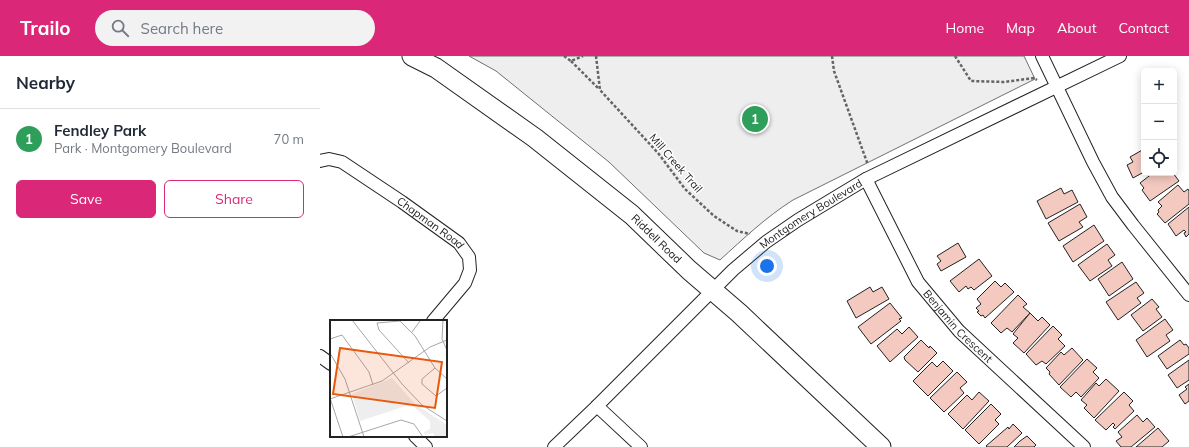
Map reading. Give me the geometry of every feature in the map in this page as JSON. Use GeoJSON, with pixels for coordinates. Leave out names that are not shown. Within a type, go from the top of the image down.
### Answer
{"type":"FeatureCollection","features":[{"type":"Feature","properties":{"kind":"main road","name":"Riddell Road"},"geometry":{"type":"LineString","coordinates":[[412,56],[436,68],[536,138],[632,215],[689,270],[713,290],[881,447]]}},
{"type":"Feature","properties":{"kind":"street"},"geometry":{"type":"LineString","coordinates":[[1042,56],[1093,162],[1112,197],[1189,295]]}},
{"type":"Feature","properties":{"kind":"street","name":"Montgomery Boulevard"},"geometry":{"type":"LineString","coordinates":[[554,447],[733,270],[766,242],[820,206],[866,179],[1120,56]]}},
{"type":"Feature","properties":{"kind":"street","name":"Chapman Road"},"geometry":{"type":"LineString","coordinates":[[320,161],[329,159],[342,162],[402,202],[459,243],[469,257],[470,270],[465,283],[434,320]]}},
{"type":"Feature","properties":{"kind":"street","name":"Benjamin Crescent"},"geometry":{"type":"LineString","coordinates":[[866,179],[918,282],[959,331],[1084,447]]}},
{"type":"Feature","properties":{"kind":"street"},"geometry":{"type":"LineString","coordinates":[[320,356],[330,363]]}},
{"type":"Feature","properties":{"kind":"street"},"geometry":{"type":"LineString","coordinates":[[597,406],[641,447]]}},
{"type":"Feature","properties":{"kind":"street"},"geometry":{"type":"LineString","coordinates":[[416,437],[426,447]]}},
{"type":"Feature","properties":{"kind":"path","name":"Mill Creek Trail"},"geometry":{"type":"LineString","coordinates":[[564,56],[600,90],[658,153],[686,189],[714,216],[737,231],[750,234]]}},
{"type":"Feature","properties":{"kind":"path"},"geometry":{"type":"LineString","coordinates":[[571,62],[583,56]]}},
{"type":"Feature","properties":{"kind":"path"},"geometry":{"type":"LineString","coordinates":[[596,56],[600,90]]}},
{"type":"Feature","properties":{"kind":"path"},"geometry":{"type":"LineString","coordinates":[[832,56],[834,71],[868,165]]}},
{"type":"Feature","properties":{"kind":"path"},"geometry":{"type":"LineString","coordinates":[[955,56],[971,81],[1004,82],[1034,78],[1037,80]]}},
{"type":"Feature","properties":{"kind":"shaded area"},"geometry":{"type":"Polygon","coordinates":[[[469,56],[1024,56],[1035,79],[793,200],[764,221],[720,260],[704,253],[609,162],[496,71],[469,56]]]}},
{"type":"Feature","properties":{"kind":"building"},"geometry":{"type":"Polygon","coordinates":[[[1141,151],[1141,174],[1133,178],[1127,165],[1133,162],[1130,157],[1141,151]]]}},
{"type":"Feature","properties":{"kind":"building"},"geometry":{"type":"Polygon","coordinates":[[[1149,176],[1175,176],[1179,181],[1150,201],[1142,190],[1144,188],[1140,183],[1149,176]]]}},
{"type":"Feature","properties":{"kind":"building"},"geometry":{"type":"Polygon","coordinates":[[[1178,185],[1184,192],[1188,189],[1189,204],[1165,223],[1157,214],[1159,212],[1158,210],[1162,206],[1158,202],[1178,185]]]}},
{"type":"Feature","properties":{"kind":"building"},"geometry":{"type":"Polygon","coordinates":[[[1061,188],[1064,194],[1072,190],[1078,202],[1046,219],[1037,201],[1061,188]]]}},
{"type":"Feature","properties":{"kind":"building"},"geometry":{"type":"Polygon","coordinates":[[[1080,204],[1087,217],[1079,222],[1083,227],[1059,241],[1048,223],[1080,204]]]}},
{"type":"Feature","properties":{"kind":"building"},"geometry":{"type":"Polygon","coordinates":[[[1189,207],[1189,234],[1186,237],[1184,233],[1186,232],[1184,230],[1176,236],[1168,224],[1189,207]]]}},
{"type":"Feature","properties":{"kind":"building"},"geometry":{"type":"Polygon","coordinates":[[[1094,225],[1104,241],[1073,262],[1063,246],[1094,225]]]}},
{"type":"Feature","properties":{"kind":"building"},"geometry":{"type":"Polygon","coordinates":[[[958,243],[966,257],[941,271],[937,264],[941,261],[937,256],[958,243]]]}},
{"type":"Feature","properties":{"kind":"building"},"geometry":{"type":"Polygon","coordinates":[[[1107,244],[1115,255],[1108,260],[1112,266],[1090,281],[1078,265],[1107,244]]]}},
{"type":"Feature","properties":{"kind":"building"},"geometry":{"type":"Polygon","coordinates":[[[979,259],[992,276],[974,290],[971,287],[968,289],[966,286],[959,292],[950,281],[979,259]]]}},
{"type":"Feature","properties":{"kind":"building"},"geometry":{"type":"Polygon","coordinates":[[[1122,262],[1133,279],[1109,296],[1098,279],[1122,262]]]}},
{"type":"Feature","properties":{"kind":"building"},"geometry":{"type":"Polygon","coordinates":[[[995,281],[1001,287],[1005,283],[1014,292],[985,318],[977,312],[979,311],[976,308],[981,304],[977,299],[995,281]]]}},
{"type":"Feature","properties":{"kind":"building"},"geometry":{"type":"Polygon","coordinates":[[[1136,282],[1144,293],[1137,298],[1141,303],[1118,320],[1106,302],[1136,282]]]}},
{"type":"Feature","properties":{"kind":"building"},"geometry":{"type":"Polygon","coordinates":[[[870,287],[873,292],[882,287],[889,299],[856,318],[847,301],[870,287]]]}},
{"type":"Feature","properties":{"kind":"building"},"geometry":{"type":"Polygon","coordinates":[[[1018,295],[1027,304],[1023,307],[1030,313],[1012,332],[1007,328],[1001,333],[991,323],[1018,295]]]}},
{"type":"Feature","properties":{"kind":"building"},"geometry":{"type":"Polygon","coordinates":[[[1152,299],[1159,307],[1156,309],[1162,317],[1143,331],[1131,315],[1152,299]]]}},
{"type":"Feature","properties":{"kind":"building"},"geometry":{"type":"Polygon","coordinates":[[[890,303],[902,318],[899,319],[901,321],[871,344],[858,327],[890,303]]]}},
{"type":"Feature","properties":{"kind":"building"},"geometry":{"type":"Polygon","coordinates":[[[1030,313],[1038,321],[1042,317],[1050,325],[1024,353],[1013,343],[1018,338],[1013,334],[1030,313]]]}},
{"type":"Feature","properties":{"kind":"building"},"geometry":{"type":"Polygon","coordinates":[[[1165,319],[1173,330],[1166,335],[1170,341],[1147,357],[1136,340],[1165,319]]]}},
{"type":"Feature","properties":{"kind":"building"},"geometry":{"type":"Polygon","coordinates":[[[1053,326],[1062,335],[1058,339],[1065,346],[1046,364],[1042,361],[1036,365],[1026,354],[1053,326]]]}},
{"type":"Feature","properties":{"kind":"building"},"geometry":{"type":"Polygon","coordinates":[[[909,327],[918,337],[890,362],[877,346],[897,329],[902,334],[909,327]]]}},
{"type":"Feature","properties":{"kind":"building"},"geometry":{"type":"Polygon","coordinates":[[[921,340],[937,353],[918,372],[905,360],[904,357],[921,340]]]}},
{"type":"Feature","properties":{"kind":"building"},"geometry":{"type":"Polygon","coordinates":[[[1180,340],[1189,348],[1189,354],[1167,369],[1158,356],[1180,340]]]}},
{"type":"Feature","properties":{"kind":"building"},"geometry":{"type":"Polygon","coordinates":[[[1072,348],[1083,360],[1059,385],[1049,374],[1050,372],[1046,368],[1061,352],[1064,355],[1072,348]]]}},
{"type":"Feature","properties":{"kind":"building"},"geometry":{"type":"Polygon","coordinates":[[[1087,359],[1097,368],[1093,372],[1099,378],[1081,397],[1076,392],[1071,397],[1060,387],[1087,359]]]}},
{"type":"Feature","properties":{"kind":"building"},"geometry":{"type":"Polygon","coordinates":[[[1189,360],[1189,380],[1177,388],[1168,375],[1189,360]]]}},
{"type":"Feature","properties":{"kind":"building"},"geometry":{"type":"Polygon","coordinates":[[[943,361],[953,371],[928,396],[913,381],[932,362],[937,367],[943,361]]]}},
{"type":"Feature","properties":{"kind":"building"},"geometry":{"type":"Polygon","coordinates":[[[957,372],[967,382],[960,388],[964,393],[944,412],[930,398],[957,372]]]}},
{"type":"Feature","properties":{"kind":"building"},"geometry":{"type":"Polygon","coordinates":[[[1106,379],[1119,391],[1094,418],[1084,408],[1087,405],[1081,400],[1096,383],[1099,386],[1106,379]]]}},
{"type":"Feature","properties":{"kind":"building"},"geometry":{"type":"Polygon","coordinates":[[[1189,384],[1189,401],[1185,404],[1179,395],[1187,389],[1185,387],[1189,384]]]}},
{"type":"Feature","properties":{"kind":"building"},"geometry":{"type":"Polygon","coordinates":[[[979,392],[989,401],[963,429],[948,414],[967,395],[972,400],[979,392]]]}},
{"type":"Feature","properties":{"kind":"building"},"geometry":{"type":"Polygon","coordinates":[[[1124,392],[1133,401],[1129,405],[1134,411],[1115,429],[1113,427],[1115,425],[1113,423],[1106,430],[1095,420],[1124,392]]]}},
{"type":"Feature","properties":{"kind":"building"},"geometry":{"type":"Polygon","coordinates":[[[991,404],[1001,414],[995,420],[999,424],[979,444],[965,430],[991,404]]]}},
{"type":"Feature","properties":{"kind":"building"},"geometry":{"type":"Polygon","coordinates":[[[1137,415],[1143,422],[1147,418],[1155,427],[1131,447],[1121,447],[1116,441],[1122,437],[1118,432],[1137,415]]]}},
{"type":"Feature","properties":{"kind":"building"},"geometry":{"type":"Polygon","coordinates":[[[1013,424],[1022,433],[1007,447],[986,446],[1008,427],[1009,429],[1013,424]]]}},
{"type":"Feature","properties":{"kind":"building"},"geometry":{"type":"Polygon","coordinates":[[[1158,428],[1169,441],[1162,447],[1136,447],[1158,428]]]}},
{"type":"Feature","properties":{"kind":"building"},"geometry":{"type":"Polygon","coordinates":[[[1027,436],[1036,445],[1034,447],[1014,447],[1020,441],[1027,436]]]}},
{"type":"Feature","properties":{"kind":"place","name":"Fendley Park"},"geometry":{"type":"Point","coordinates":[755,119]}}]}
